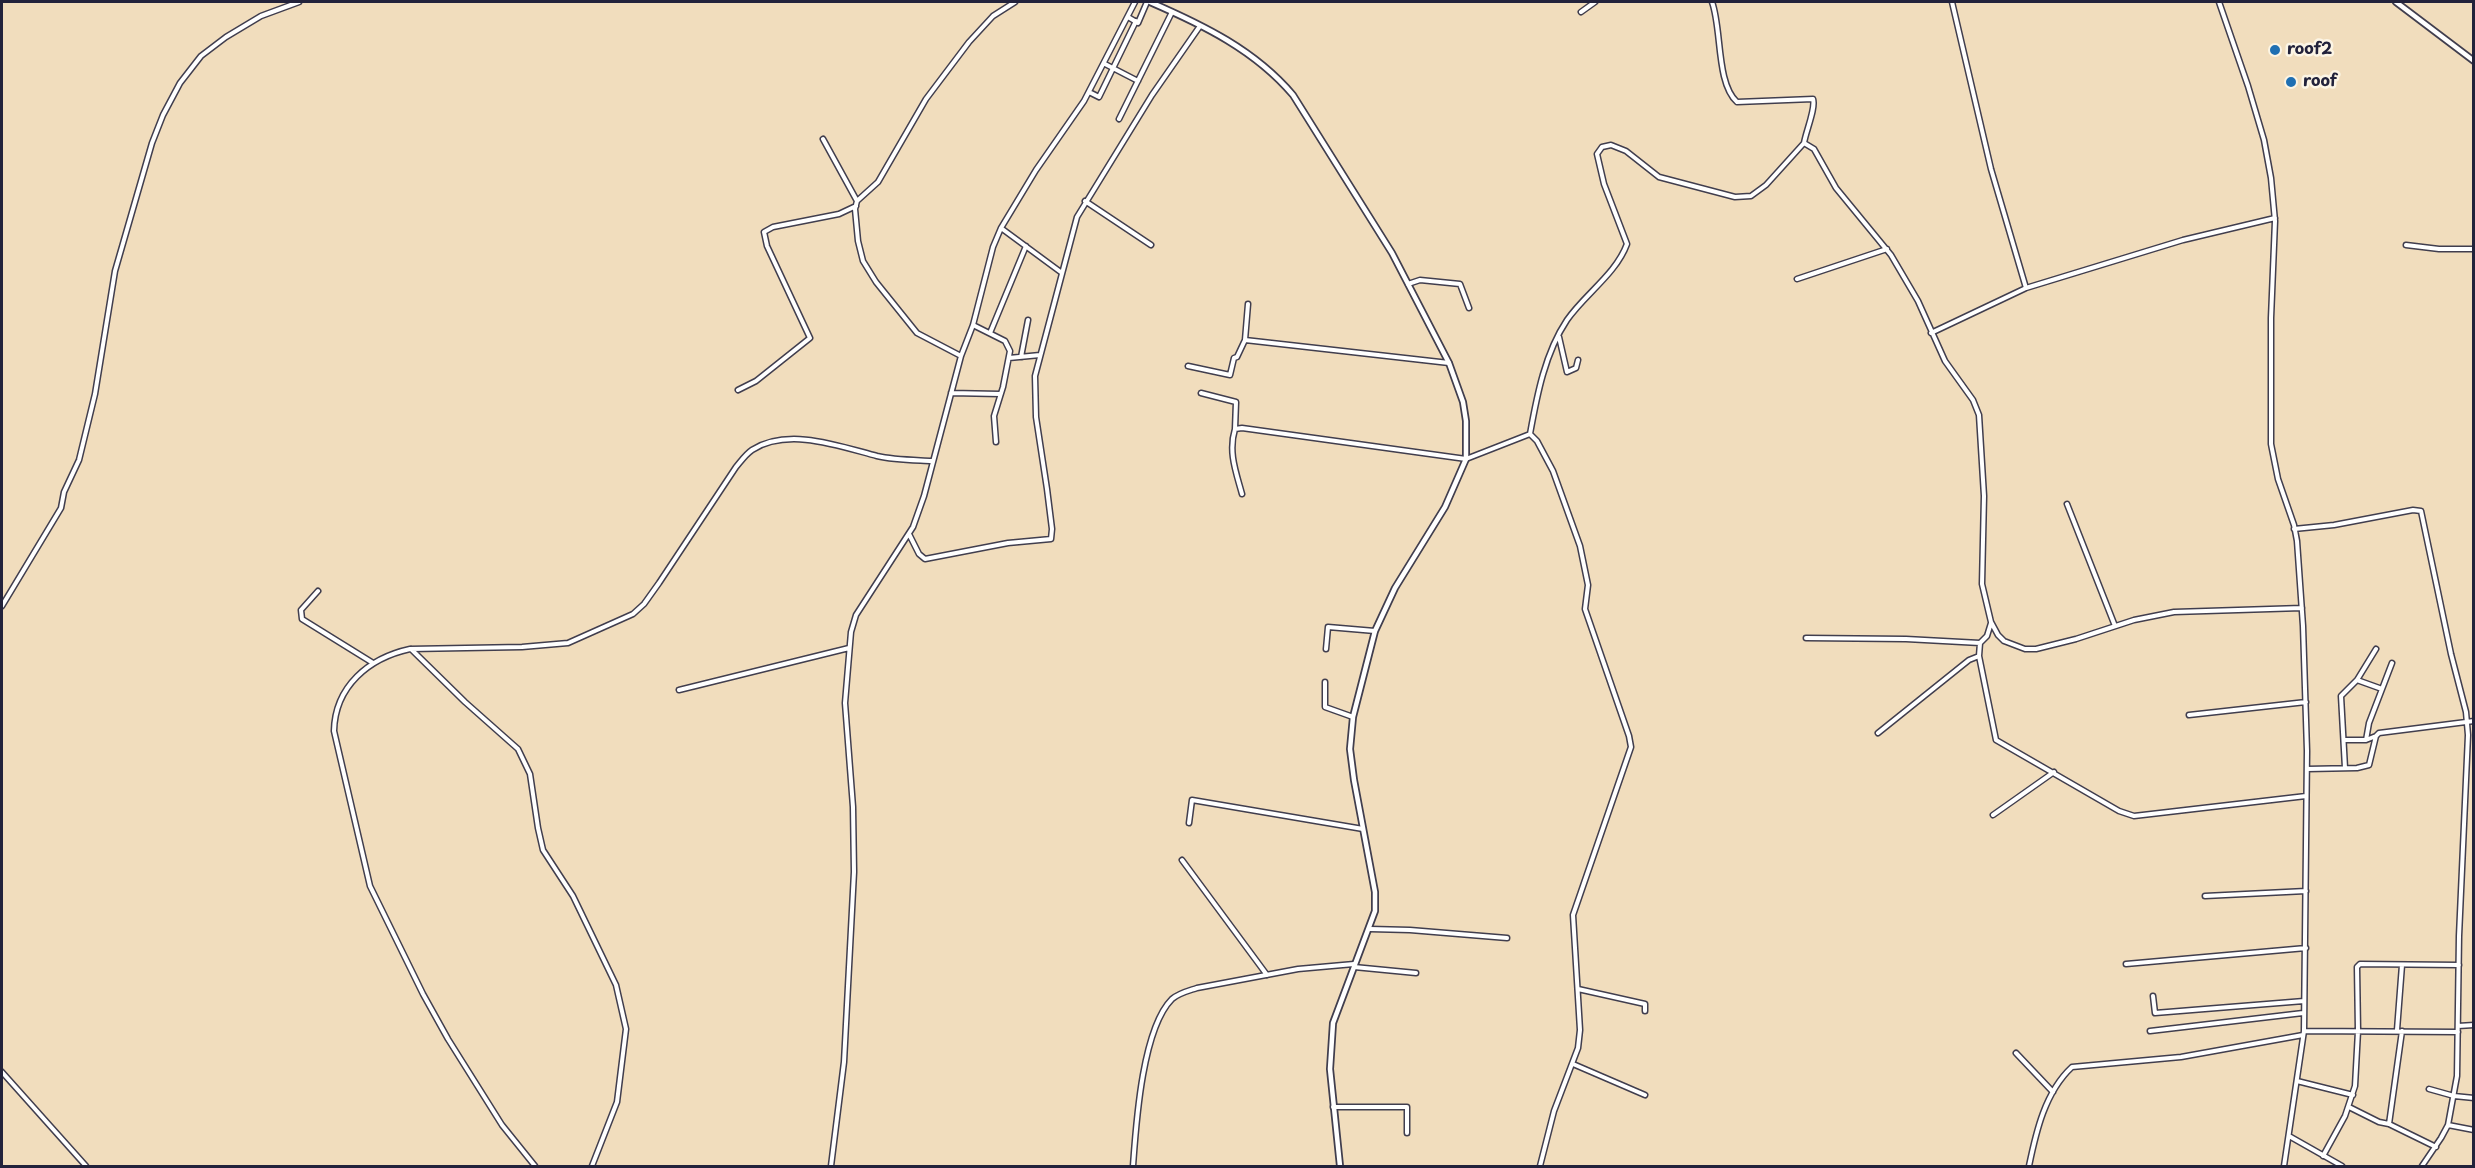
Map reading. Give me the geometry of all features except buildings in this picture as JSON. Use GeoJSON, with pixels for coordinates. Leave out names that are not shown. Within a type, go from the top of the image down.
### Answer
{"type":"FeatureCollection","features":[{"type":"Feature","properties":{"kind":"street"},"geometry":{"type":"LineString","coordinates":[[2,606],[61,508],[64,492],[79,460],[98,377],[115,271],[152,143],[163,115],[180,83],[201,56],[226,37],[261,16],[298,2]]}},
{"type":"Feature","properties":{"kind":"street"},"geometry":{"type":"LineString","coordinates":[[738,390],[756,381],[810,338],[767,246],[764,232],[773,226],[839,213],[857,203],[878,182],[926,99],[969,42],[993,16],[1015,2]]}},
{"type":"Feature","properties":{"kind":"street"},"geometry":{"type":"LineString","coordinates":[[831,1167],[844,1062],[854,872],[854,807],[845,703],[851,632],[856,615],[909,534],[924,496],[961,356],[973,325],[993,247],[1001,228],[1036,170],[1089,92],[1136,2]]}},
{"type":"Feature","properties":{"kind":"street"},"geometry":{"type":"LineString","coordinates":[[1128,17],[1138,23],[1148,2],[1200,26],[1252,55],[1276,75],[1293,95],[1383,237],[1449,363],[1463,402],[1467,432],[1466,459],[1445,507],[1395,588],[1374,631],[1353,717],[1350,749],[1375,892],[1375,911],[1334,1023],[1330,1069],[1340,1167]]}},
{"type":"Feature","properties":{"kind":"street"},"geometry":{"type":"LineString","coordinates":[[1581,12],[1595,2]]}},
{"type":"Feature","properties":{"kind":"street"},"geometry":{"type":"LineString","coordinates":[[1530,434],[1540,382],[1558,336],[1579,305],[1613,267],[1627,244],[1604,184],[1597,154],[1602,147],[1611,145],[1626,151],[1659,177],[1735,197],[1750,196],[1766,185],[1804,143],[1814,106],[1812,99],[1737,102],[1731,97],[1722,61],[1717,14],[1712,2]]}},
{"type":"Feature","properties":{"kind":"street"},"geometry":{"type":"LineString","coordinates":[[1952,2],[1991,169],[2026,288]]}},
{"type":"Feature","properties":{"kind":"street"},"geometry":{"type":"LineString","coordinates":[[2219,2],[2264,140],[2271,178],[2275,218],[2271,318],[2271,444],[2278,479],[2294,529],[2302,608],[2307,769],[2306,948],[2303,1033],[2284,1167]]}},
{"type":"Feature","properties":{"kind":"street"},"geometry":{"type":"LineString","coordinates":[[2396,2],[2474,61]]}},
{"type":"Feature","properties":{"kind":"street"},"geometry":{"type":"LineString","coordinates":[[1119,119],[1172,12]]}},
{"type":"Feature","properties":{"kind":"street"},"geometry":{"type":"LineString","coordinates":[[1089,92],[1099,97],[1136,21]]}},
{"type":"Feature","properties":{"kind":"street"},"geometry":{"type":"LineString","coordinates":[[909,534],[922,558],[925,559],[1008,543],[1051,539],[1052,529],[1034,395],[1035,376],[1077,217],[1152,95],[1200,26]]}},
{"type":"Feature","properties":{"kind":"street"},"geometry":{"type":"LineString","coordinates":[[1105,64],[1138,81]]}},
{"type":"Feature","properties":{"kind":"street"},"geometry":{"type":"LineString","coordinates":[[823,139],[857,203],[860,251],[863,261],[876,282],[917,333],[961,356]]}},
{"type":"Feature","properties":{"kind":"street"},"geometry":{"type":"LineString","coordinates":[[1804,143],[1814,149],[1836,188],[1887,249],[1918,301],[1945,361],[1972,400],[1979,415],[1984,496],[1982,584],[1991,622],[2004,641],[2025,649],[2071,641],[2115,626],[2174,612],[2302,608]]}},
{"type":"Feature","properties":{"kind":"street"},"geometry":{"type":"LineString","coordinates":[[1085,201],[1151,245]]}},
{"type":"Feature","properties":{"kind":"street"},"geometry":{"type":"LineString","coordinates":[[1931,333],[2026,288],[2183,240],[2275,218]]}},
{"type":"Feature","properties":{"kind":"street"},"geometry":{"type":"LineString","coordinates":[[1001,228],[1062,273]]}},
{"type":"Feature","properties":{"kind":"street"},"geometry":{"type":"LineString","coordinates":[[2406,245],[2439,249],[2474,249]]}},
{"type":"Feature","properties":{"kind":"street"},"geometry":{"type":"LineString","coordinates":[[990,333],[1026,246]]}},
{"type":"Feature","properties":{"kind":"street"},"geometry":{"type":"LineString","coordinates":[[1797,279],[1887,249]]}},
{"type":"Feature","properties":{"kind":"street"},"geometry":{"type":"LineString","coordinates":[[1407,284],[1420,280],[1460,284],[1469,308]]}},
{"type":"Feature","properties":{"kind":"street"},"geometry":{"type":"LineString","coordinates":[[1188,366],[1230,375],[1234,358],[1237,357],[1245,340],[1248,304]]}},
{"type":"Feature","properties":{"kind":"street"},"geometry":{"type":"LineString","coordinates":[[1021,357],[1028,320]]}},
{"type":"Feature","properties":{"kind":"street"},"geometry":{"type":"LineString","coordinates":[[973,325],[1005,341],[1008,346],[1009,358],[994,416],[996,442]]}},
{"type":"Feature","properties":{"kind":"street"},"geometry":{"type":"LineString","coordinates":[[1558,336],[1568,372],[1575,368],[1578,360]]}},
{"type":"Feature","properties":{"kind":"street"},"geometry":{"type":"LineString","coordinates":[[1245,340],[1449,363]]}},
{"type":"Feature","properties":{"kind":"street"},"geometry":{"type":"LineString","coordinates":[[1009,358],[1040,355]]}},
{"type":"Feature","properties":{"kind":"street"},"geometry":{"type":"LineString","coordinates":[[951,393],[1000,394]]}},
{"type":"Feature","properties":{"kind":"street"},"geometry":{"type":"LineString","coordinates":[[1201,393],[1236,402],[1236,429],[1231,453],[1242,494]]}},
{"type":"Feature","properties":{"kind":"street"},"geometry":{"type":"LineString","coordinates":[[1236,429],[1268,431],[1466,459],[1530,434]]}},
{"type":"Feature","properties":{"kind":"street"},"geometry":{"type":"LineString","coordinates":[[1530,434],[1537,441],[1552,471],[1580,546],[1588,585],[1586,609],[1631,747],[1573,915],[1580,1030],[1573,1064],[1554,1112],[1540,1167]]}},
{"type":"Feature","properties":{"kind":"street"},"geometry":{"type":"LineString","coordinates":[[535,1167],[502,1125],[448,1039],[423,994],[370,886],[334,731],[334,714],[338,702],[362,672],[373,663],[395,652],[410,649],[522,647],[568,643],[633,614],[644,604],[659,583],[736,467],[750,451],[768,442],[807,441],[843,446],[879,457],[932,461]]}},
{"type":"Feature","properties":{"kind":"street"},"geometry":{"type":"LineString","coordinates":[[2067,504],[2115,626]]}},
{"type":"Feature","properties":{"kind":"street"},"geometry":{"type":"LineString","coordinates":[[2294,529],[2334,525],[2413,510],[2421,511],[2448,644],[2468,723],[2454,1096],[2448,1125],[2422,1167]]}},
{"type":"Feature","properties":{"kind":"street"},"geometry":{"type":"LineString","coordinates":[[318,591],[301,610],[302,619],[373,663]]}},
{"type":"Feature","properties":{"kind":"street"},"geometry":{"type":"LineString","coordinates":[[1991,622],[1987,636],[1980,643],[1979,656],[1996,740],[2130,816],[2307,796]]}},
{"type":"Feature","properties":{"kind":"street"},"geometry":{"type":"LineString","coordinates":[[1326,650],[1328,627],[1374,631]]}},
{"type":"Feature","properties":{"kind":"street"},"geometry":{"type":"LineString","coordinates":[[1806,638],[1906,639],[1980,643]]}},
{"type":"Feature","properties":{"kind":"street"},"geometry":{"type":"LineString","coordinates":[[679,690],[849,648]]}},
{"type":"Feature","properties":{"kind":"street"},"geometry":{"type":"LineString","coordinates":[[410,649],[465,702],[519,749],[530,774],[543,850],[573,896],[616,985],[626,1029],[617,1102],[592,1167]]}},
{"type":"Feature","properties":{"kind":"street"},"geometry":{"type":"LineString","coordinates":[[2345,768],[2341,696],[2357,680],[2376,649]]}},
{"type":"Feature","properties":{"kind":"street"},"geometry":{"type":"LineString","coordinates":[[1878,734],[1969,660],[1979,656]]}},
{"type":"Feature","properties":{"kind":"street"},"geometry":{"type":"LineString","coordinates":[[2366,740],[2392,663]]}},
{"type":"Feature","properties":{"kind":"street"},"geometry":{"type":"LineString","coordinates":[[2357,680],[2382,689]]}},
{"type":"Feature","properties":{"kind":"street"},"geometry":{"type":"LineString","coordinates":[[1325,682],[1325,707],[1353,717]]}},
{"type":"Feature","properties":{"kind":"street"},"geometry":{"type":"LineString","coordinates":[[2189,715],[2306,702]]}},
{"type":"Feature","properties":{"kind":"street"},"geometry":{"type":"LineString","coordinates":[[2344,740],[2366,740],[2386,732],[2474,721]]}},
{"type":"Feature","properties":{"kind":"street"},"geometry":{"type":"LineString","coordinates":[[2307,769],[2369,765],[2376,736]]}},
{"type":"Feature","properties":{"kind":"street"},"geometry":{"type":"LineString","coordinates":[[2467,748],[2474,748]]}},
{"type":"Feature","properties":{"kind":"street"},"geometry":{"type":"LineString","coordinates":[[1993,815],[2054,772]]}},
{"type":"Feature","properties":{"kind":"street"},"geometry":{"type":"LineString","coordinates":[[1189,823],[1192,800],[1363,829]]}},
{"type":"Feature","properties":{"kind":"street"},"geometry":{"type":"LineString","coordinates":[[1182,861],[1267,975]]}},
{"type":"Feature","properties":{"kind":"street"},"geometry":{"type":"LineString","coordinates":[[2205,896],[2306,891]]}},
{"type":"Feature","properties":{"kind":"street"},"geometry":{"type":"LineString","coordinates":[[1370,929],[1507,938]]}},
{"type":"Feature","properties":{"kind":"street"},"geometry":{"type":"LineString","coordinates":[[2126,964],[2306,948]]}},
{"type":"Feature","properties":{"kind":"street"},"geometry":{"type":"LineString","coordinates":[[2323,1156],[2353,1095],[2358,1031],[2357,967],[2361,964],[2459,965]]}},
{"type":"Feature","properties":{"kind":"street"},"geometry":{"type":"LineString","coordinates":[[1133,1167],[1142,1084],[1152,1033],[1171,1000],[1197,988],[1298,969],[1354,965],[1416,973]]}},
{"type":"Feature","properties":{"kind":"street"},"geometry":{"type":"LineString","coordinates":[[2390,1124],[2399,1031],[2402,965]]}},
{"type":"Feature","properties":{"kind":"street"},"geometry":{"type":"LineString","coordinates":[[1578,989],[1645,1004],[1645,1011]]}},
{"type":"Feature","properties":{"kind":"street"},"geometry":{"type":"LineString","coordinates":[[2153,996],[2155,1013],[2304,1001]]}},
{"type":"Feature","properties":{"kind":"street"},"geometry":{"type":"LineString","coordinates":[[2150,1031],[2303,1012]]}},
{"type":"Feature","properties":{"kind":"street"},"geometry":{"type":"LineString","coordinates":[[2458,1026],[2474,1025]]}},
{"type":"Feature","properties":{"kind":"street"},"geometry":{"type":"LineString","coordinates":[[2029,1167],[2040,1123],[2053,1092],[2064,1074],[2072,1067],[2181,1057],[2303,1033],[2458,1032]]}},
{"type":"Feature","properties":{"kind":"street"},"geometry":{"type":"LineString","coordinates":[[2016,1053],[2053,1092]]}},
{"type":"Feature","properties":{"kind":"street"},"geometry":{"type":"LineString","coordinates":[[1573,1064],[1645,1095]]}},
{"type":"Feature","properties":{"kind":"street"},"geometry":{"type":"LineString","coordinates":[[2,1072],[86,1167]]}},
{"type":"Feature","properties":{"kind":"street"},"geometry":{"type":"LineString","coordinates":[[2297,1081],[2353,1095]]}},
{"type":"Feature","properties":{"kind":"street"},"geometry":{"type":"LineString","coordinates":[[2429,1089],[2454,1096],[2474,1098]]}},
{"type":"Feature","properties":{"kind":"street"},"geometry":{"type":"LineString","coordinates":[[1333,1107],[1407,1107],[1407,1133]]}},
{"type":"Feature","properties":{"kind":"street"},"geometry":{"type":"LineString","coordinates":[[2349,1107],[2436,1147]]}},
{"type":"Feature","properties":{"kind":"street"},"geometry":{"type":"LineString","coordinates":[[2448,1125],[2474,1130]]}},
{"type":"Feature","properties":{"kind":"street"},"geometry":{"type":"LineString","coordinates":[[2289,1136],[2342,1167]]}},
{"type":"Feature","properties":{"kind":"place","name":"roof2"},"geometry":{"type":"Point","coordinates":[2275,50]}},
{"type":"Feature","properties":{"kind":"place","name":"roof"},"geometry":{"type":"Point","coordinates":[2291,82]}}]}
